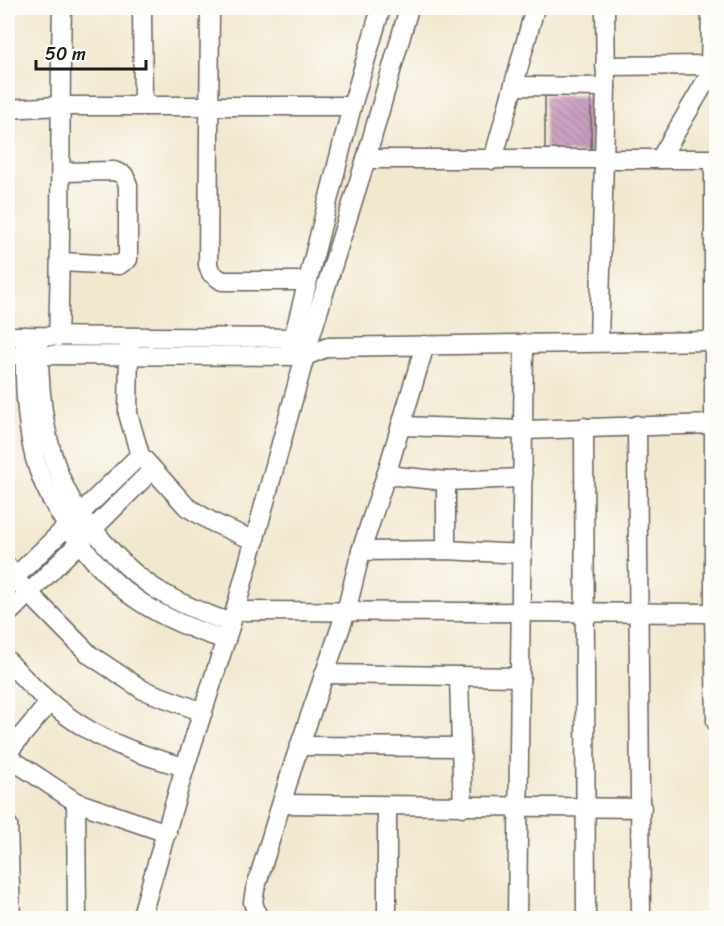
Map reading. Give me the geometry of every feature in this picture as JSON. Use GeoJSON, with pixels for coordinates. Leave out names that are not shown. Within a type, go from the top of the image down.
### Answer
{"type":"FeatureCollection","features":[{"type":"Feature","properties":{"kind":"street"},"geometry":{"type":"LineString","coordinates":[[58,338],[61,262],[62,171],[59,106],[62,8]]}},
{"type":"Feature","properties":{"kind":"street"},"geometry":{"type":"LineString","coordinates":[[142,8],[143,105]]}},
{"type":"Feature","properties":{"kind":"street"},"geometry":{"type":"LineString","coordinates":[[210,8],[208,265],[211,273],[222,282],[307,281]]}},
{"type":"Feature","properties":{"kind":"street"},"geometry":{"type":"LineString","coordinates":[[300,347],[307,281],[352,106],[381,8]]}},
{"type":"Feature","properties":{"kind":"street"},"geometry":{"type":"LineString","coordinates":[[141,918],[255,541],[300,347],[366,159],[409,8]]}},
{"type":"Feature","properties":{"kind":"street"},"geometry":{"type":"LineString","coordinates":[[493,160],[535,8]]}},
{"type":"Feature","properties":{"kind":"street"},"geometry":{"type":"LineString","coordinates":[[599,341],[606,87],[605,8]]}},
{"type":"Feature","properties":{"kind":"street"},"geometry":{"type":"LineString","coordinates":[[660,159],[712,73],[711,8]]}},
{"type":"Feature","properties":{"kind":"street"},"geometry":{"type":"LineString","coordinates":[[605,66],[712,73]]}},
{"type":"Feature","properties":{"kind":"street"},"geometry":{"type":"LineString","coordinates":[[515,86],[606,87]]}},
{"type":"Feature","properties":{"kind":"street"},"geometry":{"type":"LineString","coordinates":[[8,109],[143,105],[352,106]]}},
{"type":"Feature","properties":{"kind":"street"},"geometry":{"type":"LineString","coordinates":[[366,159],[715,159],[714,424],[717,722]]}},
{"type":"Feature","properties":{"kind":"street"},"geometry":{"type":"LineString","coordinates":[[61,262],[119,265],[128,259],[128,185],[124,175],[114,171],[62,171]]}},
{"type":"Feature","properties":{"kind":"street"},"geometry":{"type":"LineString","coordinates":[[24,346],[58,338],[130,338],[300,347],[715,341]]}},
{"type":"Feature","properties":{"kind":"street"},"geometry":{"type":"LineString","coordinates":[[130,338],[128,414],[140,454],[187,507],[214,524],[255,541]]}},
{"type":"Feature","properties":{"kind":"street"},"geometry":{"type":"LineString","coordinates":[[517,918],[524,343]]}},
{"type":"Feature","properties":{"kind":"street"},"geometry":{"type":"LineString","coordinates":[[257,918],[253,902],[255,890],[300,746],[346,612],[361,551],[425,345]]}},
{"type":"Feature","properties":{"kind":"street"},"geometry":{"type":"LineString","coordinates":[[24,346],[128,357],[300,347]]}},
{"type":"Feature","properties":{"kind":"street"},"geometry":{"type":"LineString","coordinates":[[24,346],[29,423],[35,460],[86,535],[111,578],[142,603],[201,632],[230,625],[346,612],[715,613]]}},
{"type":"Feature","properties":{"kind":"street"},"geometry":{"type":"LineString","coordinates":[[400,426],[524,430],[714,424]]}},
{"type":"Feature","properties":{"kind":"street"},"geometry":{"type":"LineString","coordinates":[[637,425],[642,808],[641,918]]}},
{"type":"Feature","properties":{"kind":"street"},"geometry":{"type":"LineString","coordinates":[[584,427],[583,808],[586,918]]}},
{"type":"Feature","properties":{"kind":"street"},"geometry":{"type":"LineString","coordinates":[[140,454],[74,520],[10,576],[90,656],[143,690],[203,712]]}},
{"type":"Feature","properties":{"kind":"street"},"geometry":{"type":"LineString","coordinates":[[8,615],[152,470]]}},
{"type":"Feature","properties":{"kind":"street"},"geometry":{"type":"LineString","coordinates":[[386,475],[446,482],[523,478]]}},
{"type":"Feature","properties":{"kind":"street"},"geometry":{"type":"LineString","coordinates":[[446,482],[446,550]]}},
{"type":"Feature","properties":{"kind":"street"},"geometry":{"type":"LineString","coordinates":[[361,551],[446,550],[523,554]]}},
{"type":"Feature","properties":{"kind":"street"},"geometry":{"type":"LineString","coordinates":[[8,661],[49,703],[96,735],[140,755],[185,767]]}},
{"type":"Feature","properties":{"kind":"street"},"geometry":{"type":"LineString","coordinates":[[324,674],[521,677]]}},
{"type":"Feature","properties":{"kind":"street"},"geometry":{"type":"LineString","coordinates":[[459,676],[463,807]]}},
{"type":"Feature","properties":{"kind":"street"},"geometry":{"type":"LineString","coordinates":[[49,703],[8,754],[76,802],[167,833]]}},
{"type":"Feature","properties":{"kind":"street"},"geometry":{"type":"LineString","coordinates":[[300,746],[461,747]]}},
{"type":"Feature","properties":{"kind":"street"},"geometry":{"type":"LineString","coordinates":[[76,802],[77,918]]}},
{"type":"Feature","properties":{"kind":"street"},"geometry":{"type":"LineString","coordinates":[[282,804],[642,808]]}},
{"type":"Feature","properties":{"kind":"street"},"geometry":{"type":"LineString","coordinates":[[387,806],[387,918]]}},
{"type":"Feature","properties":{"kind":"street"},"geometry":{"type":"LineString","coordinates":[[8,825],[10,916]]}},
{"type":"Feature","properties":{"kind":"building"},"geometry":{"type":"Polygon","coordinates":[[[545,96],[591,96],[591,153],[545,153],[545,96]]]}}]}
